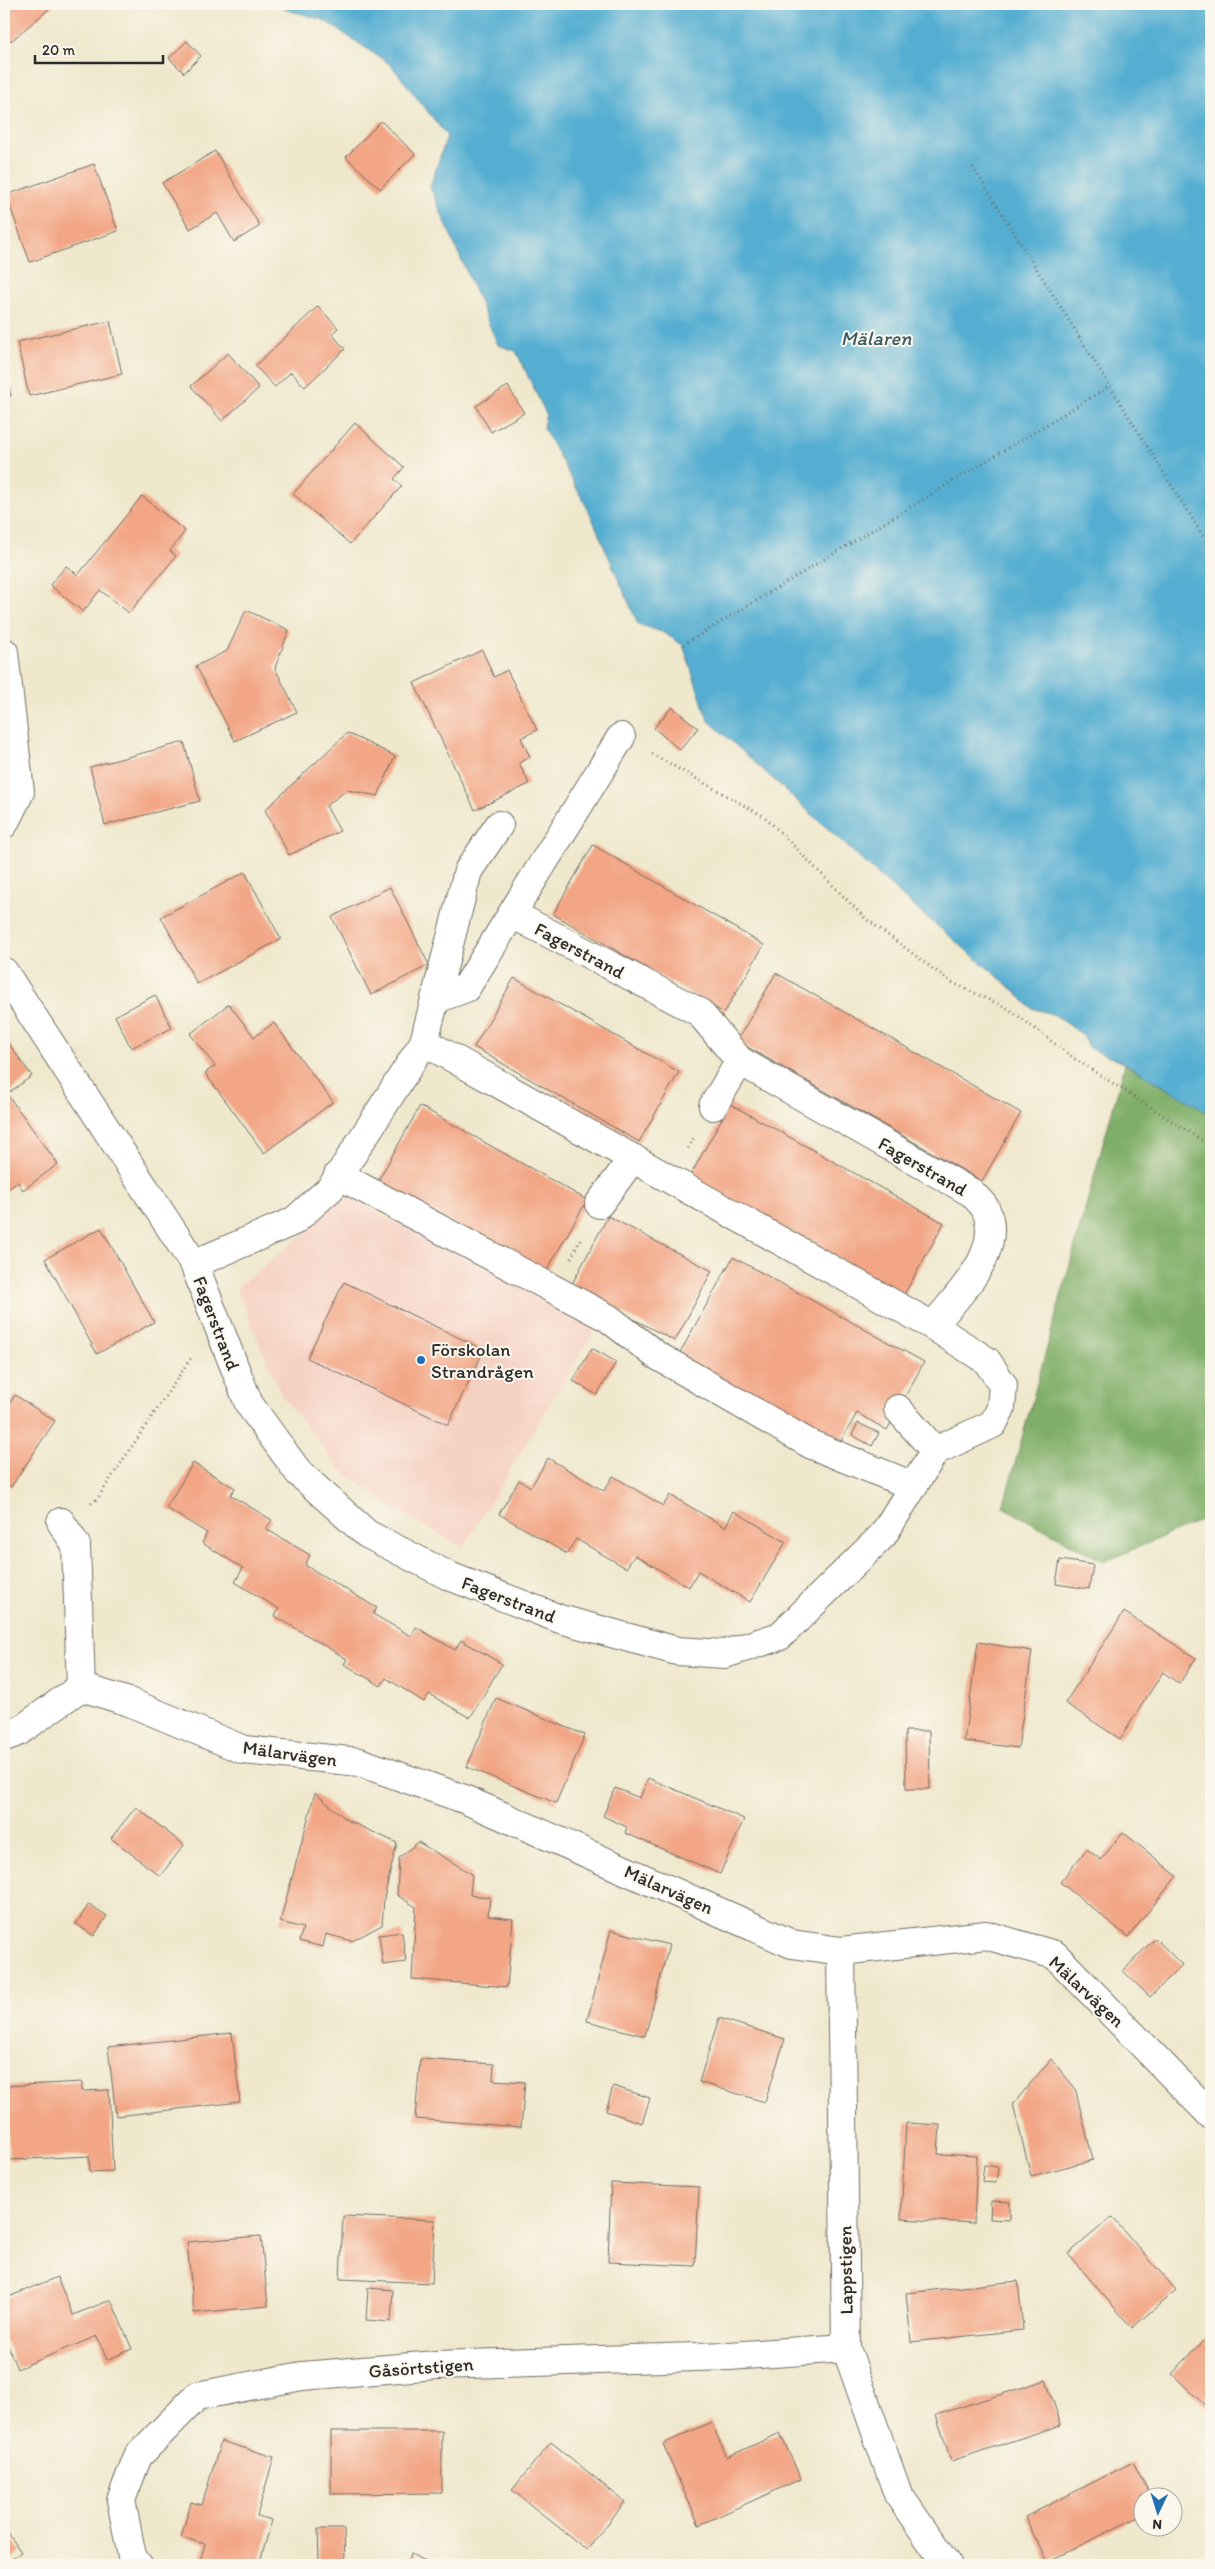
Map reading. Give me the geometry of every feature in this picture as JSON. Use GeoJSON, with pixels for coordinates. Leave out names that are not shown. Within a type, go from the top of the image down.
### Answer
{"type":"FeatureCollection","features":[{"type":"Feature","properties":{"kind":"street"},"geometry":{"type":"LineString","coordinates":[[4,652],[20,792],[4,824]]}},
{"type":"Feature","properties":{"kind":"street","name":"Fagerstrand"},"geometry":{"type":"LineString","coordinates":[[436,999],[466,988],[621,737]]}},
{"type":"Feature","properties":{"kind":"street","name":"Fagerstrand"},"geometry":{"type":"LineString","coordinates":[[194,1264],[294,1221],[331,1188],[424,1042],[468,871],[499,825]]}},
{"type":"Feature","properties":{"kind":"street","name":"Fagerstrand"},"geometry":{"type":"LineString","coordinates":[[512,914],[699,1012],[740,1061],[972,1194],[985,1208],[990,1233],[982,1263],[933,1326]]}},
{"type":"Feature","properties":{"kind":"street","name":"Fagerstrand"},"geometry":{"type":"LineString","coordinates":[[4,972],[194,1264],[249,1404],[299,1473],[367,1534],[449,1576],[560,1619],[677,1651],[724,1654],[780,1636],[883,1535],[935,1451]]}},
{"type":"Feature","properties":{"kind":"street"},"geometry":{"type":"LineString","coordinates":[[424,1042],[933,1326],[987,1361],[1003,1385],[1001,1408],[994,1424],[935,1451],[898,1409]]}},
{"type":"Feature","properties":{"kind":"street"},"geometry":{"type":"LineString","coordinates":[[713,1106],[740,1061]]}},
{"type":"Feature","properties":{"kind":"street"},"geometry":{"type":"LineString","coordinates":[[599,1204],[633,1158]]}},
{"type":"Feature","properties":{"kind":"street"},"geometry":{"type":"LineString","coordinates":[[338,1175],[608,1318],[656,1355],[810,1444],[913,1486]]}},
{"type":"Feature","properties":{"kind":"street"},"geometry":{"type":"LineString","coordinates":[[4,1738],[18,1732],[81,1687],[76,1545],[61,1522]]}},
{"type":"Feature","properties":{"kind":"street","name":"Mälarvägen"},"geometry":{"type":"LineString","coordinates":[[81,1687],[129,1702],[244,1750],[359,1762],[464,1799],[792,1944],[841,1951],[986,1935],[1055,1954],[1211,2115]]}},
{"type":"Feature","properties":{"kind":"street","name":"Lappstigen"},"geometry":{"type":"LineString","coordinates":[[841,1951],[846,2348],[898,2494],[947,2565]]}},
{"type":"Feature","properties":{"kind":"street","name":"Gåsörtstigen"},"geometry":{"type":"LineString","coordinates":[[138,2565],[132,2556],[121,2500],[138,2456],[197,2396],[302,2376],[436,2365],[729,2356],[846,2348]]}},
{"type":"Feature","properties":{"kind":"path"},"geometry":{"type":"LineString","coordinates":[[973,167],[1211,549]]}},
{"type":"Feature","properties":{"kind":"path"},"geometry":{"type":"LineString","coordinates":[[683,645],[1110,386]]}},
{"type":"Feature","properties":{"kind":"path"},"geometry":{"type":"LineString","coordinates":[[621,737],[764,817],[872,924],[951,982],[1009,1009],[1075,1059],[1211,1146]]}},
{"type":"Feature","properties":{"kind":"path"},"geometry":{"type":"LineString","coordinates":[[669,1178],[713,1106]]}},
{"type":"Feature","properties":{"kind":"path"},"geometry":{"type":"LineString","coordinates":[[555,1289],[599,1204]]}},
{"type":"Feature","properties":{"kind":"path"},"geometry":{"type":"LineString","coordinates":[[97,1499],[189,1360]]}},
{"type":"Feature","properties":{"kind":"shaded area","name":"Förskolan Strandrågen"},"geometry":{"type":"Polygon","coordinates":[[[342,1195],[597,1326],[463,1548],[390,1506],[339,1468],[281,1394],[236,1288],[309,1230],[342,1195]]]}},
{"type":"Feature","properties":{"kind":"green space"},"geometry":{"type":"Polygon","coordinates":[[[1125,1064],[1211,1114],[1211,1516],[1104,1562],[1003,1507],[1125,1064]]]}},
{"type":"Feature","properties":{"kind":"water","name":"Mälaren"},"geometry":{"type":"Polygon","coordinates":[[[280,4],[1211,4],[1211,1114],[1126,1064],[1089,1048],[1083,1035],[1055,1015],[1031,1008],[1015,991],[904,898],[708,720],[683,645],[662,632],[638,624],[589,511],[543,427],[546,414],[516,351],[498,345],[430,187],[447,136],[391,65],[324,20],[284,9],[280,4]]]}},
{"type":"Feature","properties":{"kind":"building"},"geometry":{"type":"Polygon","coordinates":[[[4,4],[55,4],[11,41],[4,32],[4,4]]]}},
{"type":"Feature","properties":{"kind":"building"},"geometry":{"type":"Polygon","coordinates":[[[187,41],[201,56],[184,73],[169,58],[187,41]]]}},
{"type":"Feature","properties":{"kind":"building"},"geometry":{"type":"Polygon","coordinates":[[[381,121],[415,154],[380,189],[346,157],[381,121]]]}},
{"type":"Feature","properties":{"kind":"building"},"geometry":{"type":"Polygon","coordinates":[[[215,151],[260,226],[234,242],[217,213],[190,229],[162,183],[215,151]]]}},
{"type":"Feature","properties":{"kind":"building"},"geometry":{"type":"Polygon","coordinates":[[[94,164],[118,231],[30,262],[6,195],[94,164]]]}},
{"type":"Feature","properties":{"kind":"building"},"geometry":{"type":"Polygon","coordinates":[[[318,306],[338,328],[332,334],[345,349],[305,387],[291,372],[275,387],[255,366],[318,306]]]}},
{"type":"Feature","properties":{"kind":"building"},"geometry":{"type":"Polygon","coordinates":[[[110,321],[122,374],[29,396],[17,342],[110,321]]]}},
{"type":"Feature","properties":{"kind":"building"},"geometry":{"type":"Polygon","coordinates":[[[228,353],[259,388],[222,421],[191,386],[228,353]]]}},
{"type":"Feature","properties":{"kind":"building"},"geometry":{"type":"Polygon","coordinates":[[[4,366],[11,396],[4,398],[4,366]]]}},
{"type":"Feature","properties":{"kind":"building"},"geometry":{"type":"Polygon","coordinates":[[[508,386],[524,413],[491,432],[476,406],[508,386]]]}},
{"type":"Feature","properties":{"kind":"building"},"geometry":{"type":"Polygon","coordinates":[[[355,423],[404,467],[394,479],[402,486],[350,544],[293,494],[355,423]]]}},
{"type":"Feature","properties":{"kind":"building"},"geometry":{"type":"Polygon","coordinates":[[[142,496],[185,531],[170,551],[176,556],[129,613],[100,590],[83,612],[50,585],[66,566],[78,575],[142,496]]]}},
{"type":"Feature","properties":{"kind":"building"},"geometry":{"type":"Polygon","coordinates":[[[246,610],[289,630],[275,668],[297,712],[235,741],[196,666],[227,651],[246,610]]]}},
{"type":"Feature","properties":{"kind":"building"},"geometry":{"type":"Polygon","coordinates":[[[482,650],[494,677],[507,670],[537,730],[521,738],[530,757],[519,763],[529,784],[475,810],[414,683],[482,650]]]}},
{"type":"Feature","properties":{"kind":"building"},"geometry":{"type":"Polygon","coordinates":[[[672,707],[698,728],[680,750],[654,728],[672,707]]]}},
{"type":"Feature","properties":{"kind":"building"},"geometry":{"type":"Polygon","coordinates":[[[347,733],[395,756],[378,796],[347,790],[326,806],[340,831],[289,855],[265,810],[347,733]]]}},
{"type":"Feature","properties":{"kind":"building"},"geometry":{"type":"Polygon","coordinates":[[[184,742],[200,801],[105,825],[90,767],[184,742]]]}},
{"type":"Feature","properties":{"kind":"building"},"geometry":{"type":"Polygon","coordinates":[[[593,845],[764,945],[724,1013],[553,914],[593,845]]]}},
{"type":"Feature","properties":{"kind":"building"},"geometry":{"type":"Polygon","coordinates":[[[245,872],[281,939],[197,984],[161,917],[245,872]]]}},
{"type":"Feature","properties":{"kind":"building"},"geometry":{"type":"Polygon","coordinates":[[[390,887],[429,965],[371,995],[332,917],[390,887]]]}},
{"type":"Feature","properties":{"kind":"building"},"geometry":{"type":"Polygon","coordinates":[[[776,973],[1021,1113],[982,1181],[737,1041],[776,973]]]}},
{"type":"Feature","properties":{"kind":"building"},"geometry":{"type":"Polygon","coordinates":[[[514,978],[679,1072],[639,1142],[474,1047],[514,978]]]}},
{"type":"Feature","properties":{"kind":"building"},"geometry":{"type":"Polygon","coordinates":[[[155,995],[172,1028],[131,1048],[115,1016],[155,995]]]}},
{"type":"Feature","properties":{"kind":"building"},"geometry":{"type":"Polygon","coordinates":[[[229,1004],[254,1037],[274,1023],[333,1102],[264,1153],[205,1073],[215,1066],[190,1034],[229,1004]]]}},
{"type":"Feature","properties":{"kind":"building"},"geometry":{"type":"Polygon","coordinates":[[[4,1037],[32,1076],[7,1094],[58,1164],[23,1190],[18,1182],[4,1192],[4,1037]]]}},
{"type":"Feature","properties":{"kind":"building"},"geometry":{"type":"Polygon","coordinates":[[[730,1104],[944,1223],[904,1295],[690,1176],[730,1104]]]}},
{"type":"Feature","properties":{"kind":"building"},"geometry":{"type":"Polygon","coordinates":[[[420,1106],[587,1200],[545,1274],[378,1181],[420,1106]]]}},
{"type":"Feature","properties":{"kind":"building"},"geometry":{"type":"Polygon","coordinates":[[[608,1216],[712,1271],[675,1341],[571,1286],[608,1216]]]}},
{"type":"Feature","properties":{"kind":"building"},"geometry":{"type":"Polygon","coordinates":[[[101,1228],[154,1322],[97,1354],[45,1259],[101,1228]]]}},
{"type":"Feature","properties":{"kind":"building"},"geometry":{"type":"Polygon","coordinates":[[[733,1257],[924,1362],[887,1430],[857,1413],[838,1446],[677,1358],[733,1257]]]}},
{"type":"Feature","properties":{"kind":"building"},"geometry":{"type":"Polygon","coordinates":[[[344,1282],[484,1350],[448,1425],[307,1358],[344,1282]]]}},
{"type":"Feature","properties":{"kind":"building"},"geometry":{"type":"Polygon","coordinates":[[[592,1348],[616,1362],[597,1395],[573,1381],[592,1348]]]}},
{"type":"Feature","properties":{"kind":"building"},"geometry":{"type":"Polygon","coordinates":[[[15,1395],[55,1421],[11,1487],[4,1482],[4,1412],[15,1395]]]}},
{"type":"Feature","properties":{"kind":"building"},"geometry":{"type":"Polygon","coordinates":[[[858,1423],[879,1433],[872,1446],[852,1435],[858,1423]]]}},
{"type":"Feature","properties":{"kind":"building"},"geometry":{"type":"Polygon","coordinates":[[[548,1458],[604,1491],[613,1476],[663,1506],[670,1495],[725,1527],[734,1511],[786,1542],[750,1602],[698,1571],[689,1587],[635,1555],[626,1568],[576,1539],[567,1554],[499,1514],[519,1480],[531,1487],[548,1458]]]}},
{"type":"Feature","properties":{"kind":"building"},"geometry":{"type":"Polygon","coordinates":[[[193,1463],[235,1488],[230,1495],[272,1520],[266,1529],[310,1555],[305,1565],[377,1608],[373,1614],[411,1636],[416,1627],[455,1650],[461,1640],[502,1664],[470,1718],[429,1694],[424,1702],[386,1678],[381,1686],[344,1664],[347,1659],[275,1616],[279,1609],[235,1582],[243,1568],[202,1543],[207,1533],[166,1508],[193,1463]]]}},
{"type":"Feature","properties":{"kind":"building"},"geometry":{"type":"Polygon","coordinates":[[[1060,1560],[1093,1565],[1089,1589],[1056,1584],[1060,1560]]]}},
{"type":"Feature","properties":{"kind":"building"},"geometry":{"type":"Polygon","coordinates":[[[1124,1612],[1196,1658],[1179,1684],[1163,1672],[1120,1739],[1065,1703],[1124,1612]]]}},
{"type":"Feature","properties":{"kind":"building"},"geometry":{"type":"Polygon","coordinates":[[[978,1642],[1032,1651],[1018,1748],[964,1741],[978,1642]]]}},
{"type":"Feature","properties":{"kind":"building"},"geometry":{"type":"Polygon","coordinates":[[[496,1698],[585,1735],[556,1803],[467,1767],[496,1698]]]}},
{"type":"Feature","properties":{"kind":"building"},"geometry":{"type":"Polygon","coordinates":[[[905,1731],[929,1731],[930,1789],[906,1789],[905,1731]]]}},
{"type":"Feature","properties":{"kind":"building"},"geometry":{"type":"Polygon","coordinates":[[[648,1778],[744,1819],[720,1874],[625,1833],[627,1827],[603,1816],[615,1788],[640,1798],[648,1778]]]}},
{"type":"Feature","properties":{"kind":"building"},"geometry":{"type":"Polygon","coordinates":[[[315,1793],[347,1820],[397,1843],[384,1898],[382,1925],[352,1941],[326,1934],[323,1947],[299,1941],[303,1928],[280,1922],[315,1793]]]}},
{"type":"Feature","properties":{"kind":"building"},"geometry":{"type":"Polygon","coordinates":[[[136,1807],[184,1845],[160,1876],[111,1838],[136,1807]]]}},
{"type":"Feature","properties":{"kind":"building"},"geometry":{"type":"Polygon","coordinates":[[[1123,1832],[1177,1876],[1128,1937],[1060,1882],[1087,1849],[1101,1860],[1123,1832]]]}},
{"type":"Feature","properties":{"kind":"building"},"geometry":{"type":"Polygon","coordinates":[[[418,1842],[472,1874],[470,1895],[490,1897],[488,1916],[513,1919],[507,1987],[412,1979],[416,1907],[397,1895],[399,1858],[418,1842]]]}},
{"type":"Feature","properties":{"kind":"building"},"geometry":{"type":"Polygon","coordinates":[[[89,1904],[107,1916],[94,1936],[76,1924],[89,1904]]]}},
{"type":"Feature","properties":{"kind":"building"},"geometry":{"type":"Polygon","coordinates":[[[611,1930],[669,1945],[645,2036],[587,2021],[611,1930]]]}},
{"type":"Feature","properties":{"kind":"building"},"geometry":{"type":"Polygon","coordinates":[[[402,1932],[406,1962],[383,1965],[379,1935],[402,1932]]]}},
{"type":"Feature","properties":{"kind":"building"},"geometry":{"type":"Polygon","coordinates":[[[1155,1938],[1182,1965],[1150,1997],[1123,1971],[1155,1938]]]}},
{"type":"Feature","properties":{"kind":"building"},"geometry":{"type":"Polygon","coordinates":[[[719,2018],[785,2039],[765,2102],[699,2082],[719,2018]]]}},
{"type":"Feature","properties":{"kind":"building"},"geometry":{"type":"Polygon","coordinates":[[[232,2033],[240,2102],[116,2116],[108,2047],[232,2033]]]}},
{"type":"Feature","properties":{"kind":"building"},"geometry":{"type":"Polygon","coordinates":[[[420,2059],[494,2064],[493,2080],[525,2082],[521,2127],[415,2119],[420,2059]]]}},
{"type":"Feature","properties":{"kind":"building"},"geometry":{"type":"Polygon","coordinates":[[[1051,2059],[1075,2088],[1093,2160],[1031,2176],[1013,2104],[1051,2059]]]}},
{"type":"Feature","properties":{"kind":"building"},"geometry":{"type":"Polygon","coordinates":[[[82,2082],[82,2091],[109,2090],[113,2171],[90,2172],[89,2156],[9,2160],[6,2086],[82,2082]]]}},
{"type":"Feature","properties":{"kind":"building"},"geometry":{"type":"Polygon","coordinates":[[[613,2086],[650,2098],[642,2123],[606,2111],[613,2086]]]}},
{"type":"Feature","properties":{"kind":"building"},"geometry":{"type":"Polygon","coordinates":[[[906,2123],[940,2125],[938,2154],[977,2156],[974,2223],[901,2219],[906,2123]]]}},
{"type":"Feature","properties":{"kind":"building"},"geometry":{"type":"Polygon","coordinates":[[[984,2165],[998,2167],[996,2183],[982,2182],[984,2165]]]}},
{"type":"Feature","properties":{"kind":"building"},"geometry":{"type":"Polygon","coordinates":[[[611,2183],[699,2187],[695,2266],[608,2262],[611,2183]]]}},
{"type":"Feature","properties":{"kind":"building"},"geometry":{"type":"Polygon","coordinates":[[[991,2201],[1010,2202],[1010,2220],[990,2219],[991,2201]]]}},
{"type":"Feature","properties":{"kind":"building"},"geometry":{"type":"Polygon","coordinates":[[[343,2216],[435,2220],[432,2283],[340,2279],[343,2216]]]}},
{"type":"Feature","properties":{"kind":"building"},"geometry":{"type":"Polygon","coordinates":[[[1112,2217],[1176,2290],[1132,2328],[1068,2254],[1112,2217]]]}},
{"type":"Feature","properties":{"kind":"building"},"geometry":{"type":"Polygon","coordinates":[[[261,2236],[268,2306],[194,2313],[187,2242],[261,2236]]]}},
{"type":"Feature","properties":{"kind":"building"},"geometry":{"type":"Polygon","coordinates":[[[57,2277],[73,2315],[111,2300],[132,2349],[107,2360],[97,2336],[17,2369],[4,2336],[4,2299],[57,2277]]]}},
{"type":"Feature","properties":{"kind":"building"},"geometry":{"type":"Polygon","coordinates":[[[1018,2281],[1023,2330],[911,2342],[906,2293],[1018,2281]]]}},
{"type":"Feature","properties":{"kind":"building"},"geometry":{"type":"Polygon","coordinates":[[[368,2288],[393,2290],[391,2322],[366,2320],[368,2288]]]}},
{"type":"Feature","properties":{"kind":"building"},"geometry":{"type":"Polygon","coordinates":[[[1211,2332],[1211,2411],[1172,2374],[1211,2332]]]}},
{"type":"Feature","properties":{"kind":"building"},"geometry":{"type":"Polygon","coordinates":[[[1046,2380],[1061,2425],[951,2461],[936,2415],[1046,2380]]]}},
{"type":"Feature","properties":{"kind":"building"},"geometry":{"type":"Polygon","coordinates":[[[711,2422],[727,2457],[780,2433],[801,2479],[699,2525],[663,2444],[711,2422]]]}},
{"type":"Feature","properties":{"kind":"building"},"geometry":{"type":"Polygon","coordinates":[[[331,2431],[442,2431],[442,2493],[331,2494],[331,2431]]]}},
{"type":"Feature","properties":{"kind":"building"},"geometry":{"type":"Polygon","coordinates":[[[221,2441],[274,2457],[257,2516],[272,2520],[259,2565],[199,2565],[205,2544],[181,2537],[191,2502],[202,2505],[221,2441]]]}},
{"type":"Feature","properties":{"kind":"building"},"geometry":{"type":"Polygon","coordinates":[[[551,2442],[625,2502],[587,2550],[512,2490],[551,2442]]]}},
{"type":"Feature","properties":{"kind":"building"},"geometry":{"type":"Polygon","coordinates":[[[1133,2462],[1146,2486],[1132,2486],[1132,2520],[1047,2562],[1025,2517],[1133,2462]]]}},
{"type":"Feature","properties":{"kind":"building"},"geometry":{"type":"Polygon","coordinates":[[[4,2527],[21,2552],[4,2564],[4,2527]]]}},
{"type":"Feature","properties":{"kind":"building"},"geometry":{"type":"Polygon","coordinates":[[[318,2529],[344,2529],[345,2561],[319,2561],[318,2529]]]}},
{"type":"Feature","properties":{"kind":"building"},"geometry":{"type":"Polygon","coordinates":[[[411,2554],[434,2565],[406,2565],[411,2554]]]}},
{"type":"Feature","properties":{"kind":"place","name":"Förskolan Strandrågen"},"geometry":{"type":"Point","coordinates":[421,1360]}}]}
